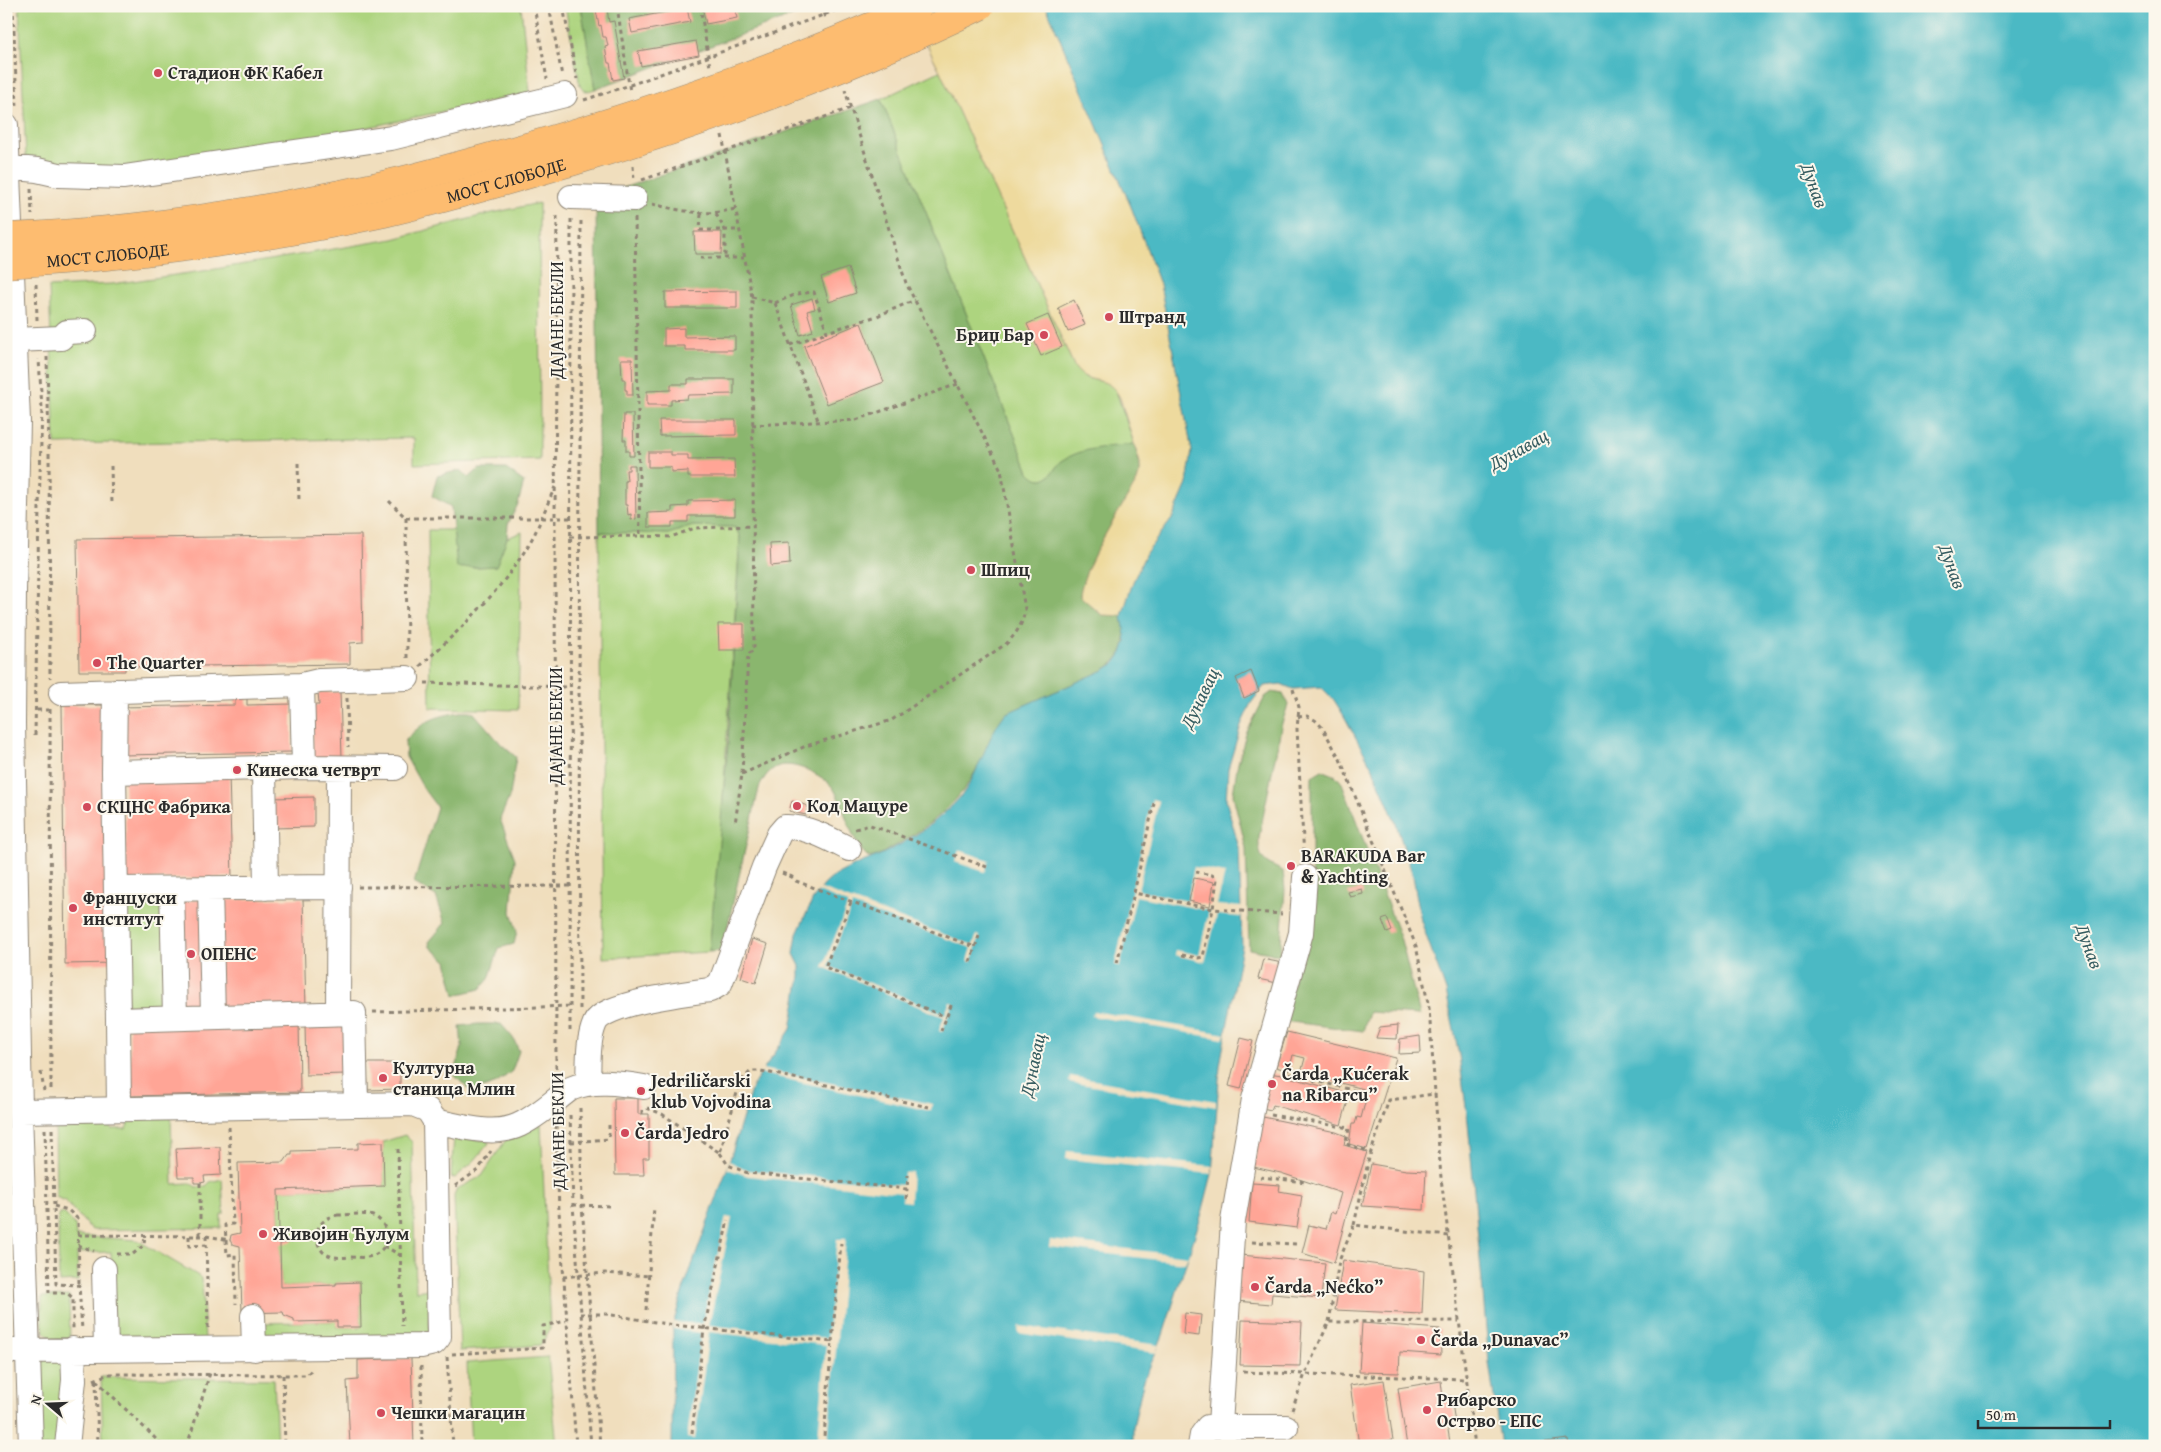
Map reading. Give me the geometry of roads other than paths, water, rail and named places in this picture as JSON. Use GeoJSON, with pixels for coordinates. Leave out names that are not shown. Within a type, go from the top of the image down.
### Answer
{"type":"FeatureCollection","features":[{"type":"Feature","properties":{"kind":"highway","name":"МОСТ СЛОБОДЕ"},"geometry":{"type":"LineString","coordinates":[[7,252],[86,232],[279,206],[379,186],[524,148],[644,112],[778,65],[918,6]]}},
{"type":"Feature","properties":{"kind":"highway","name":"МОСТ СЛОБОДЕ"},"geometry":{"type":"LineString","coordinates":[[7,252],[88,259],[158,251],[284,232],[386,212],[606,152],[747,105],[882,52],[980,6]]}},
{"type":"Feature","properties":{"kind":"street"},"geometry":{"type":"LineString","coordinates":[[17,168],[59,175],[124,177],[391,138],[565,92]]}},
{"type":"Feature","properties":{"kind":"street"},"geometry":{"type":"LineString","coordinates":[[12,117],[17,168],[7,252],[15,340],[18,421],[13,724],[20,1110],[17,1351],[31,1446]]}},
{"type":"Feature","properties":{"kind":"street"},"geometry":{"type":"LineString","coordinates":[[570,200],[635,199]]}},
{"type":"Feature","properties":{"kind":"street"},"geometry":{"type":"LineString","coordinates":[[15,340],[61,338],[67,332],[85,331]]}},
{"type":"Feature","properties":{"kind":"street"},"geometry":{"type":"LineString","coordinates":[[53,693],[302,685],[319,681],[347,680],[415,681]]}},
{"type":"Feature","properties":{"kind":"street"},"geometry":{"type":"LineString","coordinates":[[302,685],[304,767]]}},
{"type":"Feature","properties":{"kind":"street"},"geometry":{"type":"LineString","coordinates":[[115,691],[114,772],[119,1109]]}},
{"type":"Feature","properties":{"kind":"street"},"geometry":{"type":"LineString","coordinates":[[114,772],[304,767],[395,768]]}},
{"type":"Feature","properties":{"kind":"street"},"geometry":{"type":"LineString","coordinates":[[264,768],[266,888]]}},
{"type":"Feature","properties":{"kind":"street"},"geometry":{"type":"LineString","coordinates":[[344,768],[339,887],[346,1013],[356,1105]]}},
{"type":"Feature","properties":{"kind":"street"},"geometry":{"type":"LineString","coordinates":[[573,1089],[591,1039],[595,1021],[603,1014],[638,1002],[710,990],[720,984],[764,867],[778,834],[785,827],[794,826],[849,849]]}},
{"type":"Feature","properties":{"kind":"street"},"geometry":{"type":"LineString","coordinates":[[1220,1425],[1225,1372],[1232,1240],[1240,1174],[1251,1111],[1262,1067],[1301,933],[1305,877]]}},
{"type":"Feature","properties":{"kind":"street"},"geometry":{"type":"LineString","coordinates":[[116,889],[339,887]]}},
{"type":"Feature","properties":{"kind":"street"},"geometry":{"type":"LineString","coordinates":[[210,888],[212,1017]]}},
{"type":"Feature","properties":{"kind":"street"},"geometry":{"type":"LineString","coordinates":[[172,889],[175,1018]]}},
{"type":"Feature","properties":{"kind":"street"},"geometry":{"type":"LineString","coordinates":[[118,1020],[346,1013]]}},
{"type":"Feature","properties":{"kind":"street"},"geometry":{"type":"LineString","coordinates":[[434,1121],[491,1130],[518,1126],[573,1089],[626,1084],[643,1096]]}},
{"type":"Feature","properties":{"kind":"street"},"geometry":{"type":"LineString","coordinates":[[17,1351],[77,1340],[106,1350],[412,1347],[434,1343],[439,1337],[434,1121],[428,1110],[414,1104],[20,1110]]}},
{"type":"Feature","properties":{"kind":"street"},"geometry":{"type":"LineString","coordinates":[[105,1259],[106,1350]]}},
{"type":"Feature","properties":{"kind":"street"},"geometry":{"type":"LineString","coordinates":[[253,1316],[254,1349]]}},
{"type":"Feature","properties":{"kind":"street"},"geometry":{"type":"LineString","coordinates":[[67,1446],[77,1340]]}},
{"type":"Feature","properties":{"kind":"street"},"geometry":{"type":"LineString","coordinates":[[1200,1446],[1202,1435],[1208,1426],[1286,1427]]}},
{"type":"Feature","properties":{"kind":"water"},"geometry":{"type":"Polygon","coordinates":[[[1046,6],[2155,6],[2155,1446],[1501,1446],[1489,1362],[1468,1122],[1459,1055],[1446,991],[1421,921],[1413,876],[1395,821],[1373,769],[1334,700],[1321,687],[1293,689],[1281,684],[1264,686],[1251,703],[1241,725],[1228,769],[1226,800],[1239,848],[1242,946],[1220,1065],[1212,1174],[1202,1213],[1163,1335],[1143,1383],[1133,1427],[1133,1446],[672,1446],[673,1325],[682,1293],[727,1169],[752,1087],[791,1029],[800,976],[800,966],[794,954],[797,934],[813,899],[833,877],[901,844],[934,822],[954,804],[969,785],[998,723],[1005,714],[1104,670],[1115,663],[1122,653],[1126,641],[1122,616],[1133,582],[1146,553],[1172,519],[1187,484],[1192,451],[1160,284],[1132,209],[1046,6]]]}},
{"type":"Feature","properties":{"kind":"place","name":"Стадион ФК Кабел"},"geometry":{"type":"Point","coordinates":[158,73]}},
{"type":"Feature","properties":{"kind":"place","name":"Штранд"},"geometry":{"type":"Point","coordinates":[1109,317]}},
{"type":"Feature","properties":{"kind":"place","name":"Бриџ Бар"},"geometry":{"type":"Point","coordinates":[1044,335]}},
{"type":"Feature","properties":{"kind":"place","name":"Шпиц"},"geometry":{"type":"Point","coordinates":[971,570]}},
{"type":"Feature","properties":{"kind":"place","name":"The Quarter"},"geometry":{"type":"Point","coordinates":[97,663]}},
{"type":"Feature","properties":{"kind":"place","name":"Кинеска четврт"},"geometry":{"type":"Point","coordinates":[237,770]}},
{"type":"Feature","properties":{"kind":"place","name":"Код Мацуре"},"geometry":{"type":"Point","coordinates":[797,806]}},
{"type":"Feature","properties":{"kind":"place","name":"СКЦНС Фабрика"},"geometry":{"type":"Point","coordinates":[87,807]}},
{"type":"Feature","properties":{"kind":"place","name":"BARAKUDA Bar & Yachting"},"geometry":{"type":"Point","coordinates":[1291,866]}},
{"type":"Feature","properties":{"kind":"place","name":"Француски институт"},"geometry":{"type":"Point","coordinates":[73,908]}},
{"type":"Feature","properties":{"kind":"place","name":"ОПЕНС"},"geometry":{"type":"Point","coordinates":[191,954]}},
{"type":"Feature","properties":{"kind":"place","name":"Културна станица Млин"},"geometry":{"type":"Point","coordinates":[383,1078]}},
{"type":"Feature","properties":{"kind":"place","name":"Čarda „Kućerak na Ribarcu”"},"geometry":{"type":"Point","coordinates":[1272,1084]}},
{"type":"Feature","properties":{"kind":"place","name":"Jedriličarski klub Vojvodina"},"geometry":{"type":"Point","coordinates":[641,1091]}},
{"type":"Feature","properties":{"kind":"place","name":"Čarda Jedro"},"geometry":{"type":"Point","coordinates":[625,1133]}},
{"type":"Feature","properties":{"kind":"place","name":"Живојин Ћулум"},"geometry":{"type":"Point","coordinates":[263,1234]}},
{"type":"Feature","properties":{"kind":"place","name":"Čarda „Nećko”"},"geometry":{"type":"Point","coordinates":[1255,1287]}},
{"type":"Feature","properties":{"kind":"place","name":"Čarda „Dunavac”"},"geometry":{"type":"Point","coordinates":[1421,1340]}},
{"type":"Feature","properties":{"kind":"place","name":"Рибарско Острво - ЕПС"},"geometry":{"type":"Point","coordinates":[1427,1410]}},
{"type":"Feature","properties":{"kind":"place","name":"Чешки магацин"},"geometry":{"type":"Point","coordinates":[381,1413]}},
{"type":"Feature","properties":{"kind":"water label","name":"Дунав"},"geometry":{"type":"Point","coordinates":[1815,185]}},
{"type":"Feature","properties":{"kind":"water label","name":"Дунавац"},"geometry":{"type":"Point","coordinates":[1518,449]}},
{"type":"Feature","properties":{"kind":"water label","name":"Дунав"},"geometry":{"type":"Point","coordinates":[1953,566]}},
{"type":"Feature","properties":{"kind":"water label","name":"Дунавац"},"geometry":{"type":"Point","coordinates":[1199,698]}},
{"type":"Feature","properties":{"kind":"water label","name":"Дунав"},"geometry":{"type":"Point","coordinates":[2090,946]}},
{"type":"Feature","properties":{"kind":"water label","name":"Дунавац"},"geometry":{"type":"Point","coordinates":[1032,1065]}}]}
